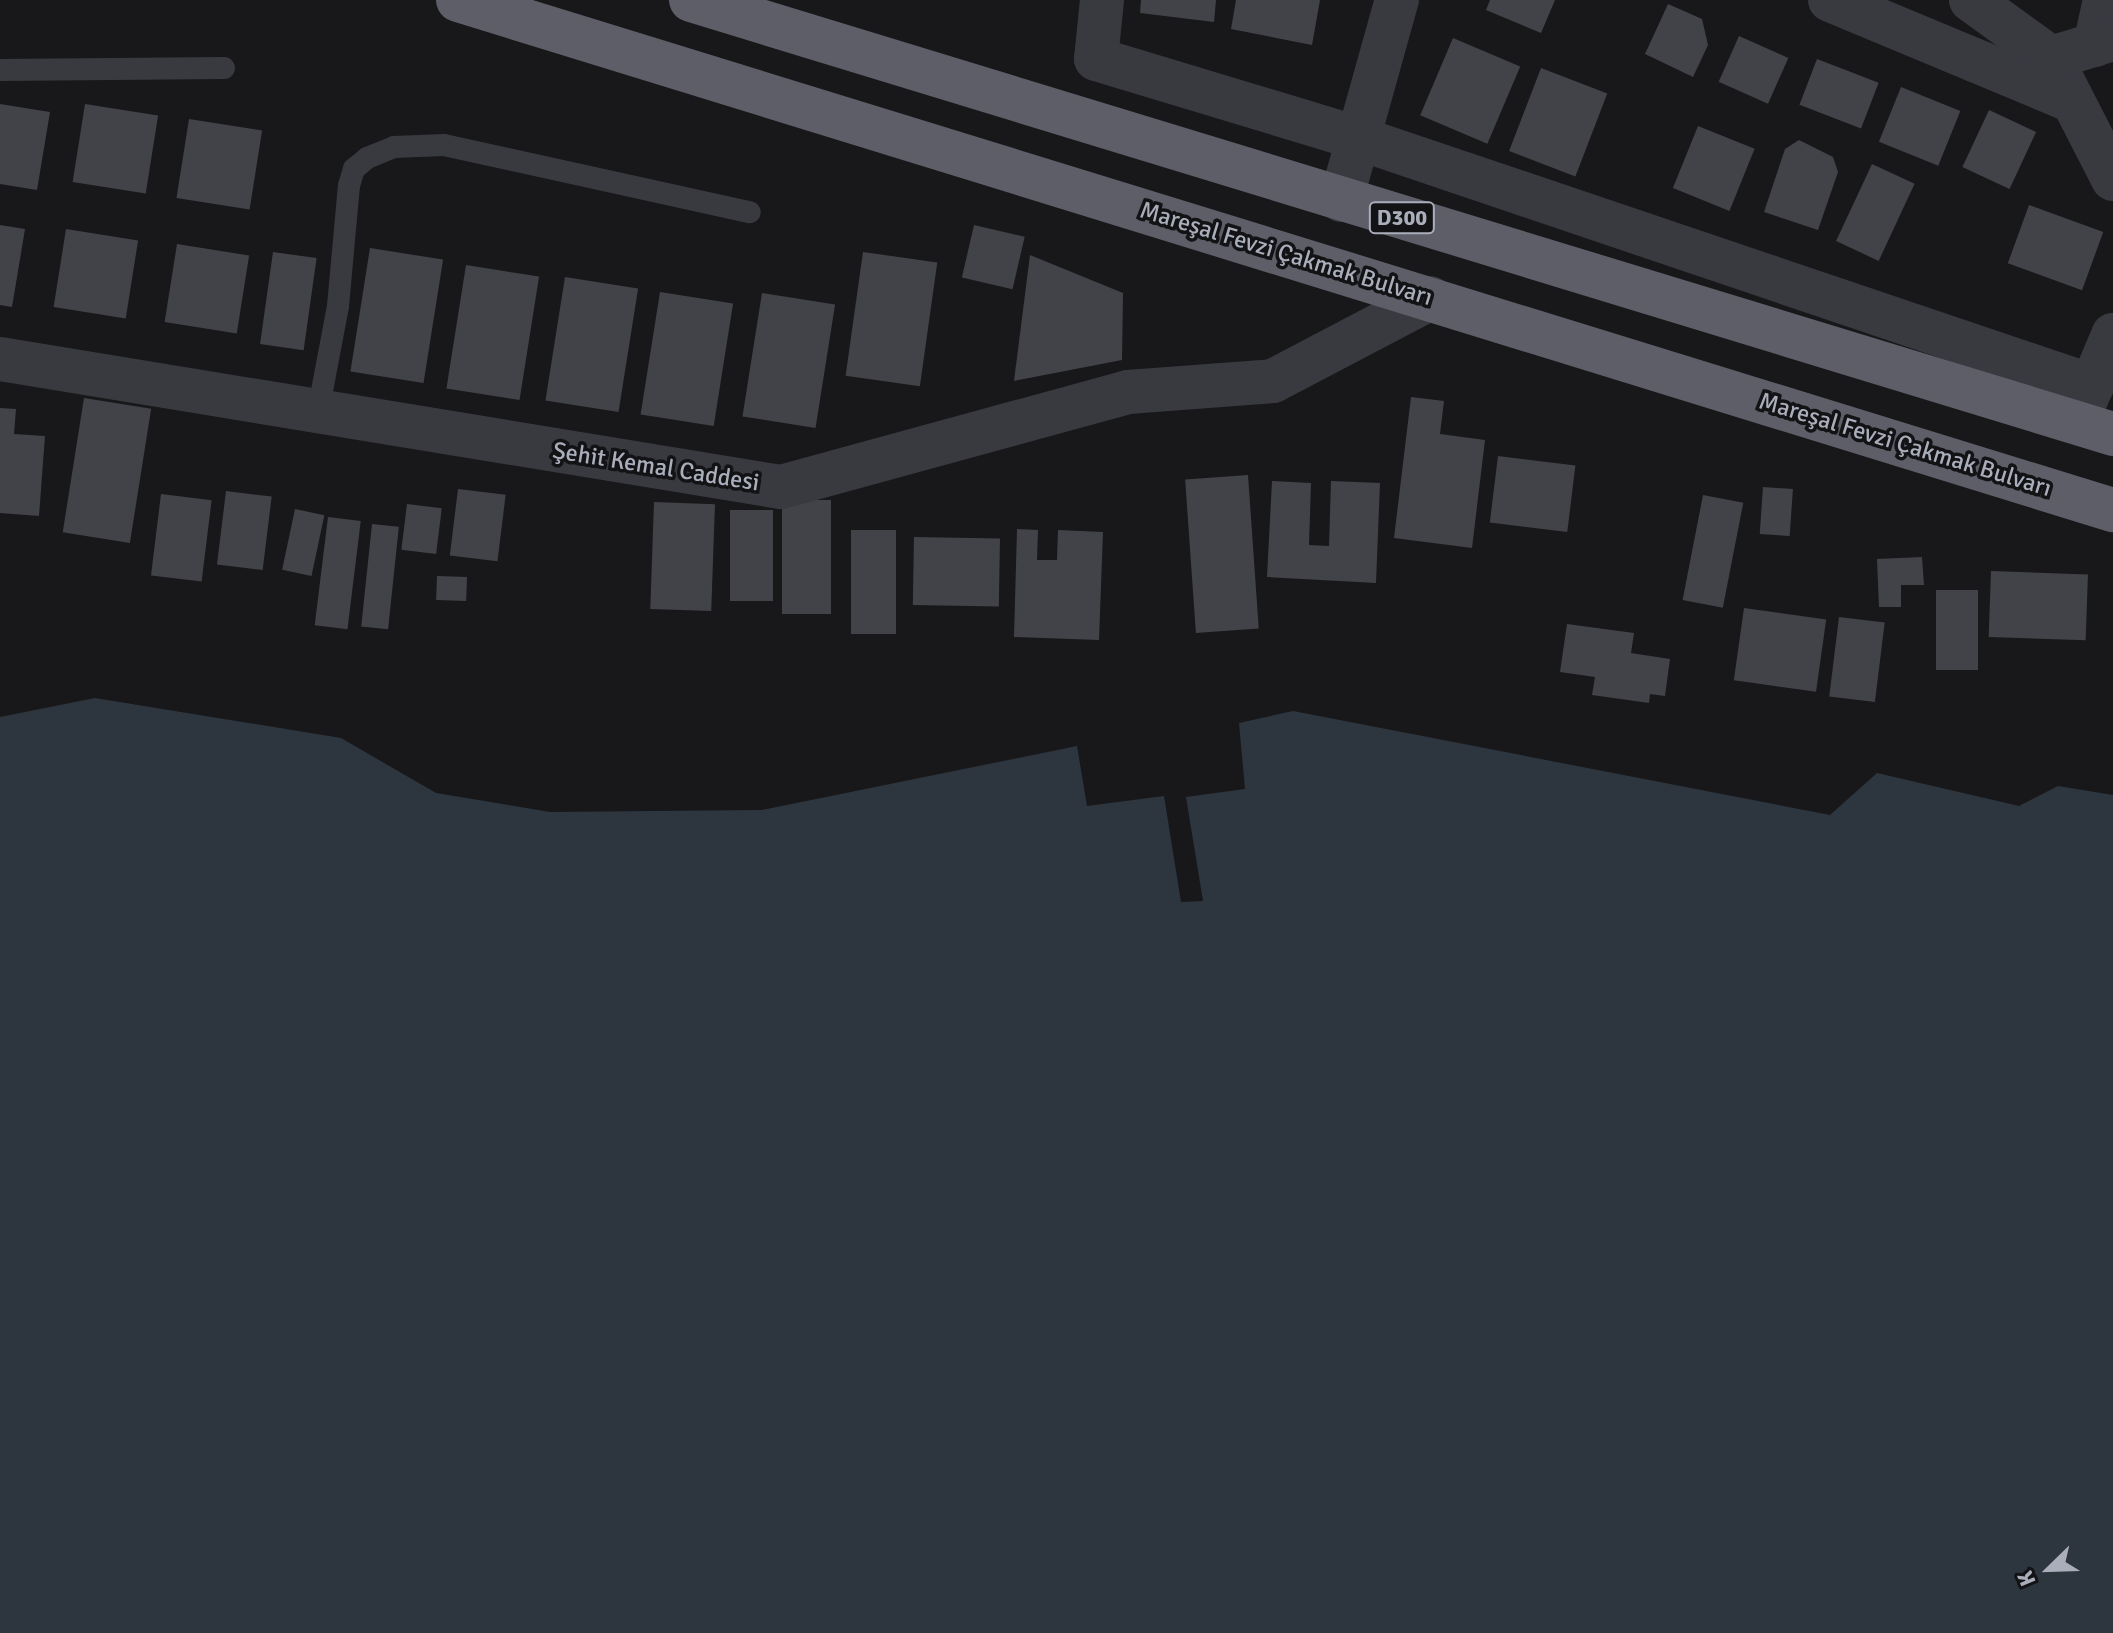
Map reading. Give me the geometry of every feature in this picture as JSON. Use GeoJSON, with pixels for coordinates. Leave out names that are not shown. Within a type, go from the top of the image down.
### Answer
{"type":"FeatureCollection","features":[{"type":"Feature","properties":{"kind":"highway","name":"Mareşal Fevzi Çakmak Bulvarı"},"geometry":{"type":"LineString","coordinates":[[458,0],[2113,510]]}},
{"type":"Feature","properties":{"kind":"highway","name":"D300"},"geometry":{"type":"LineString","coordinates":[[691,0],[1341,200],[2094,414]]}},
{"type":"Feature","properties":{"kind":"street"},"geometry":{"type":"LineString","coordinates":[[1102,0],[1096,59],[1358,138],[2094,414],[2113,335]]}},
{"type":"Feature","properties":{"kind":"street"},"geometry":{"type":"LineString","coordinates":[[1341,200],[1397,0]]}},
{"type":"Feature","properties":{"kind":"street"},"geometry":{"type":"LineString","coordinates":[[1830,0],[2073,101]]}},
{"type":"Feature","properties":{"kind":"street"},"geometry":{"type":"LineString","coordinates":[[1971,0],[2051,58],[2113,179]]}},
{"type":"Feature","properties":{"kind":"street"},"geometry":{"type":"LineString","coordinates":[[2051,58],[2104,42],[2105,0]]}},
{"type":"Feature","properties":{"kind":"street","name":"Şehit Kemal Caddesi"},"geometry":{"type":"LineString","coordinates":[[0,359],[781,487],[1128,392],[1273,381],[1431,298]]}},
{"type":"Feature","properties":{"kind":"lane"},"geometry":{"type":"LineString","coordinates":[[0,70],[224,68]]}},
{"type":"Feature","properties":{"kind":"lane"},"geometry":{"type":"LineString","coordinates":[[318,412],[338,306],[349,186],[354,169],[367,158],[394,147],[444,145],[750,212]]}},
{"type":"Feature","properties":{"kind":"shaded area"},"geometry":{"type":"Polygon","coordinates":[[[95,698],[341,738],[436,793],[550,812],[762,810],[1077,746],[1087,806],[1164,796],[1181,902],[1203,901],[1186,797],[1245,789],[1239,723],[1293,711],[1830,815],[1877,773],[2019,806],[2058,786],[2113,795],[2113,1633],[0,1633],[0,717],[95,698]]]}},
{"type":"Feature","properties":{"kind":"building"},"geometry":{"type":"Polygon","coordinates":[[[1141,0],[1216,0],[1214,22],[1140,13],[1141,0]]]}},
{"type":"Feature","properties":{"kind":"building"},"geometry":{"type":"Polygon","coordinates":[[[1236,0],[1320,0],[1312,45],[1231,29],[1236,0]]]}},
{"type":"Feature","properties":{"kind":"building"},"geometry":{"type":"Polygon","coordinates":[[[1490,0],[1555,0],[1541,33],[1486,10],[1490,0]]]}},
{"type":"Feature","properties":{"kind":"building"},"geometry":{"type":"Polygon","coordinates":[[[1668,4],[1702,19],[1708,45],[1693,77],[1645,54],[1668,4]]]}},
{"type":"Feature","properties":{"kind":"building"},"geometry":{"type":"Polygon","coordinates":[[[1739,36],[1788,58],[1768,104],[1719,82],[1739,36]]]}},
{"type":"Feature","properties":{"kind":"building"},"geometry":{"type":"Polygon","coordinates":[[[1453,38],[1520,67],[1487,144],[1420,115],[1453,38]]]}},
{"type":"Feature","properties":{"kind":"building"},"geometry":{"type":"Polygon","coordinates":[[[1817,59],[1879,83],[1861,128],[1799,105],[1817,59]]]}},
{"type":"Feature","properties":{"kind":"building"},"geometry":{"type":"Polygon","coordinates":[[[1541,68],[1607,93],[1575,177],[1509,151],[1541,68]]]}},
{"type":"Feature","properties":{"kind":"building"},"geometry":{"type":"Polygon","coordinates":[[[1901,87],[1960,111],[1938,166],[1879,142],[1901,87]]]}},
{"type":"Feature","properties":{"kind":"building"},"geometry":{"type":"Polygon","coordinates":[[[0,104],[50,112],[37,190],[0,184],[0,104]]]}},
{"type":"Feature","properties":{"kind":"building"},"geometry":{"type":"Polygon","coordinates":[[[85,104],[158,116],[146,194],[73,182],[85,104]]]}},
{"type":"Feature","properties":{"kind":"building"},"geometry":{"type":"Polygon","coordinates":[[[1989,110],[2036,132],[2010,189],[1962,167],[1989,110]]]}},
{"type":"Feature","properties":{"kind":"building"},"geometry":{"type":"Polygon","coordinates":[[[189,119],[262,131],[250,210],[176,198],[189,119]]]}},
{"type":"Feature","properties":{"kind":"building"},"geometry":{"type":"Polygon","coordinates":[[[1698,126],[1755,149],[1729,211],[1673,188],[1698,126]]]}},
{"type":"Feature","properties":{"kind":"building"},"geometry":{"type":"Polygon","coordinates":[[[1799,140],[1833,157],[1838,172],[1818,230],[1764,212],[1785,149],[1799,140]]]}},
{"type":"Feature","properties":{"kind":"building"},"geometry":{"type":"Polygon","coordinates":[[[1872,164],[1915,184],[1879,261],[1836,241],[1872,164]]]}},
{"type":"Feature","properties":{"kind":"building"},"geometry":{"type":"Polygon","coordinates":[[[2029,205],[2103,232],[2082,290],[2008,263],[2029,205]]]}},
{"type":"Feature","properties":{"kind":"building"},"geometry":{"type":"Polygon","coordinates":[[[0,225],[25,229],[12,307],[0,305],[0,225]]]}},
{"type":"Feature","properties":{"kind":"building"},"geometry":{"type":"Polygon","coordinates":[[[974,225],[1025,237],[1013,289],[962,278],[974,225]]]}},
{"type":"Feature","properties":{"kind":"building"},"geometry":{"type":"Polygon","coordinates":[[[66,229],[138,240],[126,318],[54,307],[66,229]]]}},
{"type":"Feature","properties":{"kind":"building"},"geometry":{"type":"Polygon","coordinates":[[[177,244],[249,255],[237,333],[165,322],[177,244]]]}},
{"type":"Feature","properties":{"kind":"building"},"geometry":{"type":"Polygon","coordinates":[[[370,248],[443,260],[424,383],[350,371],[370,248]]]}},
{"type":"Feature","properties":{"kind":"building"},"geometry":{"type":"Polygon","coordinates":[[[273,252],[317,258],[304,350],[260,344],[273,252]]]}},
{"type":"Feature","properties":{"kind":"building"},"geometry":{"type":"Polygon","coordinates":[[[863,252],[937,262],[920,386],[846,376],[863,252]]]}},
{"type":"Feature","properties":{"kind":"building"},"geometry":{"type":"Polygon","coordinates":[[[1030,255],[1123,293],[1122,360],[1014,381],[1030,255]]]}},
{"type":"Feature","properties":{"kind":"building"},"geometry":{"type":"Polygon","coordinates":[[[466,265],[539,277],[520,400],[446,388],[466,265]]]}},
{"type":"Feature","properties":{"kind":"building"},"geometry":{"type":"Polygon","coordinates":[[[565,277],[638,289],[619,412],[545,400],[565,277]]]}},
{"type":"Feature","properties":{"kind":"building"},"geometry":{"type":"Polygon","coordinates":[[[660,292],[733,304],[714,426],[641,414],[660,292]]]}},
{"type":"Feature","properties":{"kind":"building"},"geometry":{"type":"Polygon","coordinates":[[[762,293],[835,305],[816,428],[742,416],[762,293]]]}},
{"type":"Feature","properties":{"kind":"building"},"geometry":{"type":"Polygon","coordinates":[[[1411,397],[1444,401],[1440,434],[1485,440],[1472,548],[1394,538],[1411,397]]]}},
{"type":"Feature","properties":{"kind":"building"},"geometry":{"type":"Polygon","coordinates":[[[84,398],[151,409],[130,543],[63,532],[84,398]]]}},
{"type":"Feature","properties":{"kind":"building"},"geometry":{"type":"Polygon","coordinates":[[[0,408],[16,409],[14,434],[45,436],[39,516],[0,513],[0,408]]]}},
{"type":"Feature","properties":{"kind":"building"},"geometry":{"type":"Polygon","coordinates":[[[1498,456],[1575,466],[1567,532],[1490,523],[1498,456]]]}},
{"type":"Feature","properties":{"kind":"building"},"geometry":{"type":"Polygon","coordinates":[[[1248,475],[1259,629],[1196,633],[1185,479],[1248,475]]]}},
{"type":"Feature","properties":{"kind":"building"},"geometry":{"type":"Polygon","coordinates":[[[1272,481],[1311,483],[1309,545],[1329,546],[1331,481],[1380,483],[1376,583],[1267,577],[1272,481]]]}},
{"type":"Feature","properties":{"kind":"building"},"geometry":{"type":"Polygon","coordinates":[[[1763,487],[1793,489],[1790,536],[1760,534],[1763,487]]]}},
{"type":"Feature","properties":{"kind":"building"},"geometry":{"type":"Polygon","coordinates":[[[458,489],[506,495],[497,561],[450,556],[458,489]]]}},
{"type":"Feature","properties":{"kind":"building"},"geometry":{"type":"Polygon","coordinates":[[[226,491],[272,497],[263,570],[217,564],[226,491]]]}},
{"type":"Feature","properties":{"kind":"building"},"geometry":{"type":"Polygon","coordinates":[[[161,494],[212,500],[202,582],[151,575],[161,494]]]}},
{"type":"Feature","properties":{"kind":"building"},"geometry":{"type":"Polygon","coordinates":[[[1703,495],[1743,503],[1723,608],[1683,600],[1703,495]]]}},
{"type":"Feature","properties":{"kind":"building"},"geometry":{"type":"Polygon","coordinates":[[[782,500],[831,500],[831,614],[782,614],[782,500]]]}},
{"type":"Feature","properties":{"kind":"building"},"geometry":{"type":"Polygon","coordinates":[[[654,502],[715,504],[711,611],[650,609],[654,502]]]}},
{"type":"Feature","properties":{"kind":"building"},"geometry":{"type":"Polygon","coordinates":[[[407,504],[442,508],[436,554],[401,550],[407,504]]]}},
{"type":"Feature","properties":{"kind":"building"},"geometry":{"type":"Polygon","coordinates":[[[295,509],[324,515],[311,576],[282,570],[295,509]]]}},
{"type":"Feature","properties":{"kind":"building"},"geometry":{"type":"Polygon","coordinates":[[[730,510],[773,510],[773,601],[730,601],[730,510]]]}},
{"type":"Feature","properties":{"kind":"building"},"geometry":{"type":"Polygon","coordinates":[[[328,517],[361,521],[347,629],[315,625],[328,517]]]}},
{"type":"Feature","properties":{"kind":"building"},"geometry":{"type":"Polygon","coordinates":[[[372,524],[399,527],[388,629],[361,626],[372,524]]]}},
{"type":"Feature","properties":{"kind":"building"},"geometry":{"type":"Polygon","coordinates":[[[1017,529],[1038,530],[1037,560],[1057,560],[1058,530],[1103,532],[1099,640],[1014,637],[1017,529]]]}},
{"type":"Feature","properties":{"kind":"building"},"geometry":{"type":"Polygon","coordinates":[[[851,530],[896,530],[896,634],[851,634],[851,530]]]}},
{"type":"Feature","properties":{"kind":"building"},"geometry":{"type":"Polygon","coordinates":[[[914,537],[1000,539],[999,606],[913,605],[914,537]]]}},
{"type":"Feature","properties":{"kind":"building"},"geometry":{"type":"Polygon","coordinates":[[[1922,557],[1924,585],[1901,585],[1901,607],[1879,607],[1877,559],[1922,557]]]}},
{"type":"Feature","properties":{"kind":"building"},"geometry":{"type":"Polygon","coordinates":[[[1991,571],[2088,574],[2086,640],[1989,637],[1991,571]]]}},
{"type":"Feature","properties":{"kind":"building"},"geometry":{"type":"Polygon","coordinates":[[[437,576],[467,577],[466,601],[436,600],[437,576]]]}},
{"type":"Feature","properties":{"kind":"building"},"geometry":{"type":"Polygon","coordinates":[[[1936,590],[1978,590],[1978,670],[1936,670],[1936,590]]]}},
{"type":"Feature","properties":{"kind":"building"},"geometry":{"type":"Polygon","coordinates":[[[1744,608],[1826,620],[1816,692],[1734,680],[1744,608]]]}},
{"type":"Feature","properties":{"kind":"building"},"geometry":{"type":"Polygon","coordinates":[[[1839,617],[1885,623],[1875,702],[1829,696],[1839,617]]]}},
{"type":"Feature","properties":{"kind":"building"},"geometry":{"type":"Polygon","coordinates":[[[1567,624],[1634,633],[1631,653],[1670,659],[1665,696],[1650,694],[1649,703],[1592,695],[1595,677],[1560,672],[1567,624]]]}}]}
